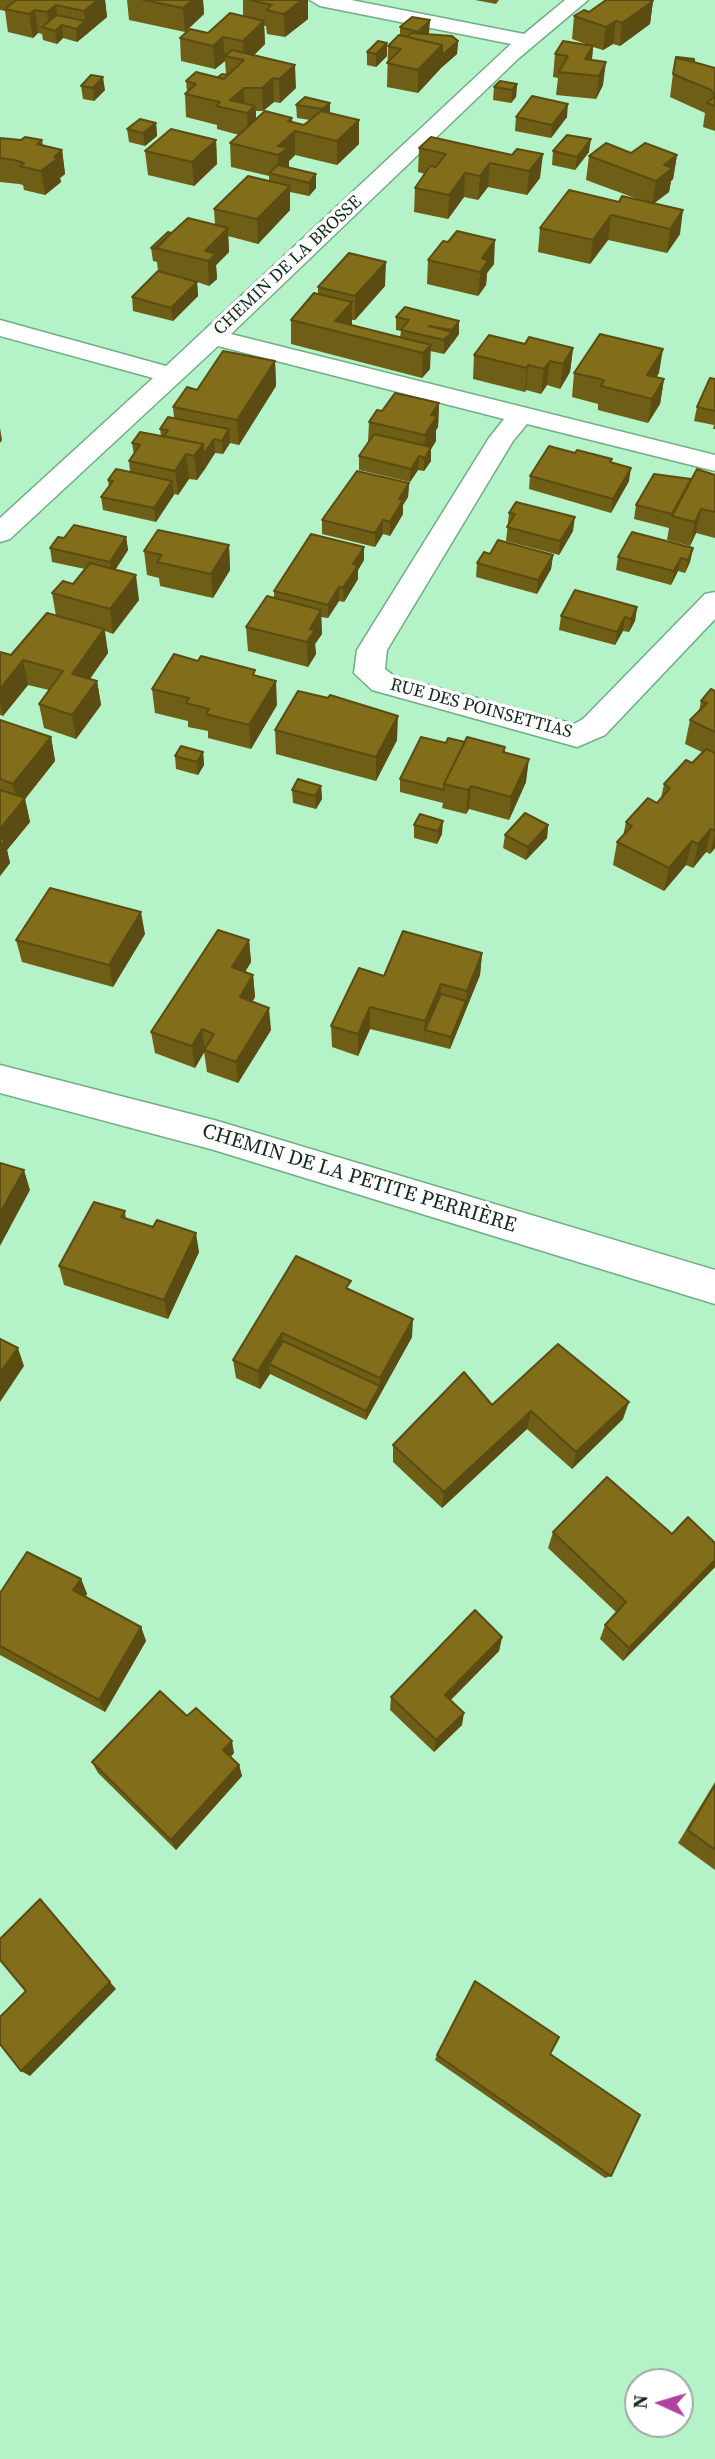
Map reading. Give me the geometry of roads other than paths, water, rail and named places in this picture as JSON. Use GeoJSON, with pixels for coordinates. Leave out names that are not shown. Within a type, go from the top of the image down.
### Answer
{"type":"FeatureCollection","features":[{"type":"Feature","properties":{"kind":"street"},"geometry":{"type":"LineString","coordinates":[[320,0],[527,41]]}},
{"type":"Feature","properties":{"kind":"street","name":"CHEMIN DE LA BROSSE"},"geometry":{"type":"LineString","coordinates":[[0,533],[527,41],[578,0]]}},
{"type":"Feature","properties":{"kind":"street"},"geometry":{"type":"LineString","coordinates":[[0,328],[170,375]]}},
{"type":"Feature","properties":{"kind":"street"},"geometry":{"type":"LineString","coordinates":[[213,337],[715,463]]}},
{"type":"Feature","properties":{"kind":"street","name":"RUE DES POINSETTIAS"},"geometry":{"type":"LineString","coordinates":[[521,415],[502,438],[372,650],[369,673],[383,683],[577,736],[594,727],[715,601]]}},
{"type":"Feature","properties":{"kind":"street","name":"CHEMIN DE LA PETITE PERRIÈRE"},"geometry":{"type":"LineString","coordinates":[[0,1079],[227,1139],[715,1287]]}}]}
